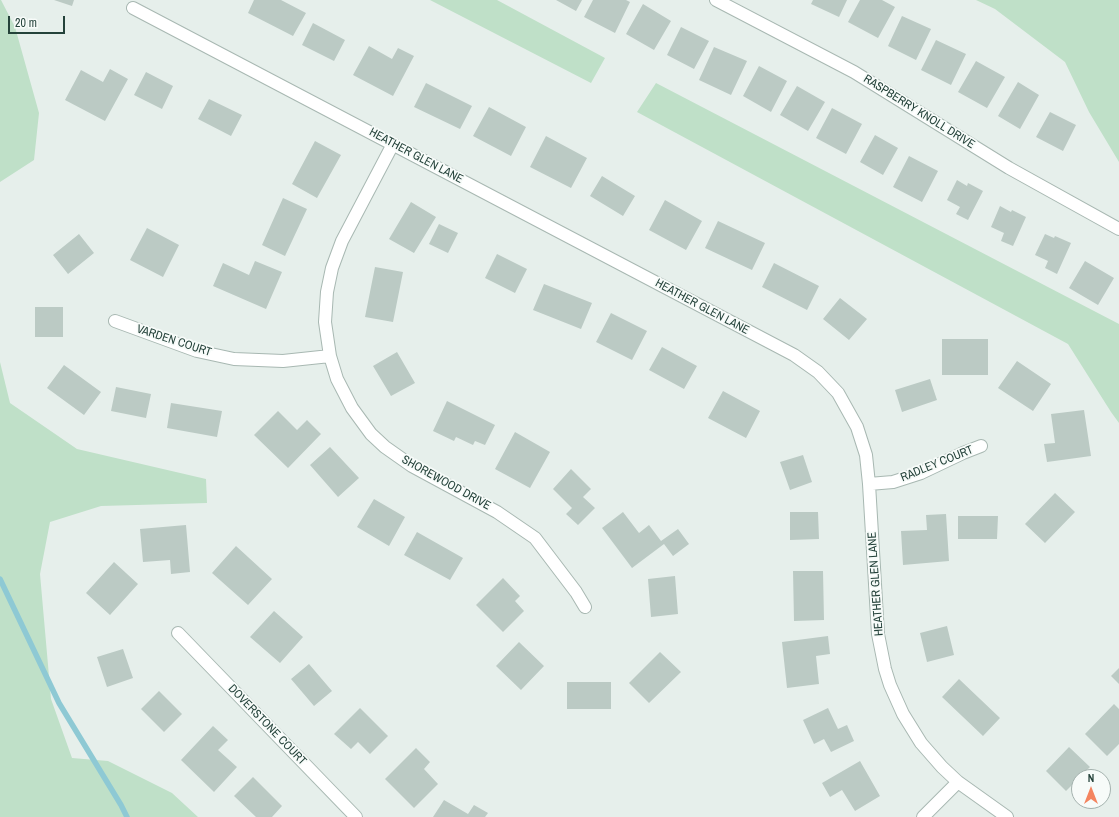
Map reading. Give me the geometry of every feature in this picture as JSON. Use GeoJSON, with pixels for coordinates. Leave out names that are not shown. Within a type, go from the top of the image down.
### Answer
{"type":"FeatureCollection","features":[{"type":"Feature","properties":{"kind":"street","name":"RASPBERRY KNOLL DRIVE"},"geometry":{"type":"LineString","coordinates":[[716,0],[854,72],[1009,168],[1119,229]]}},
{"type":"Feature","properties":{"kind":"street","name":"HEATHER GLEN LANE"},"geometry":{"type":"LineString","coordinates":[[134,8],[794,355],[818,372],[838,393],[857,427],[866,455],[878,634],[885,669],[890,685],[903,714],[921,743],[942,767],[958,782],[1007,817]]}},
{"type":"Feature","properties":{"kind":"street","name":"SHOREWOOD DRIVE"},"geometry":{"type":"LineString","coordinates":[[393,144],[342,241],[332,268],[327,292],[325,322],[330,356],[337,379],[352,408],[371,434],[385,447],[412,466],[497,512],[535,538],[576,592],[585,607]]}},
{"type":"Feature","properties":{"kind":"street","name":"VARDEN COURT"},"geometry":{"type":"LineString","coordinates":[[115,321],[197,351],[234,360],[283,361],[330,356]]}},
{"type":"Feature","properties":{"kind":"street","name":"RADLEY COURT"},"geometry":{"type":"LineString","coordinates":[[869,484],[892,482],[921,473],[963,453],[982,446]]}},
{"type":"Feature","properties":{"kind":"street","name":"DOVERSTONE COURT"},"geometry":{"type":"LineString","coordinates":[[178,633],[356,817]]}},
{"type":"Feature","properties":{"kind":"street"},"geometry":{"type":"LineString","coordinates":[[923,817],[958,782]]}},
{"type":"Feature","properties":{"kind":"green space"},"geometry":{"type":"Polygon","coordinates":[[[0,0],[15,27],[39,113],[34,160],[0,182],[0,0]]]}},
{"type":"Feature","properties":{"kind":"green space"},"geometry":{"type":"Polygon","coordinates":[[[430,0],[497,0],[605,58],[591,83],[430,0]]]}},
{"type":"Feature","properties":{"kind":"green space"},"geometry":{"type":"Polygon","coordinates":[[[976,0],[1119,0],[1119,162],[1089,112],[1065,62],[995,9],[976,0]]]}},
{"type":"Feature","properties":{"kind":"green space"},"geometry":{"type":"Polygon","coordinates":[[[656,83],[1119,324],[1119,423],[1068,344],[637,112],[656,83]]]}},
{"type":"Feature","properties":{"kind":"green space"},"geometry":{"type":"Polygon","coordinates":[[[0,362],[10,403],[77,449],[206,479],[207,503],[101,506],[50,522],[40,574],[51,699],[72,758],[108,761],[172,793],[198,817],[0,817],[0,362]]]}},
{"type":"Feature","properties":{"kind":"building"},"geometry":{"type":"Polygon","coordinates":[[[54,0],[74,0],[72,6],[54,0]]]}},
{"type":"Feature","properties":{"kind":"building"},"geometry":{"type":"Polygon","coordinates":[[[254,0],[281,0],[306,13],[293,36],[248,13],[254,0]]]}},
{"type":"Feature","properties":{"kind":"building"},"geometry":{"type":"Polygon","coordinates":[[[556,0],[582,0],[576,11],[556,0]]]}},
{"type":"Feature","properties":{"kind":"building"},"geometry":{"type":"Polygon","coordinates":[[[593,0],[626,0],[630,2],[615,33],[584,17],[593,0]]]}},
{"type":"Feature","properties":{"kind":"building"},"geometry":{"type":"Polygon","coordinates":[[[813,0],[847,0],[839,17],[811,4],[813,0]]]}},
{"type":"Feature","properties":{"kind":"building"},"geometry":{"type":"Polygon","coordinates":[[[860,0],[882,0],[895,7],[878,38],[848,22],[860,0]]]}},
{"type":"Feature","properties":{"kind":"building"},"geometry":{"type":"Polygon","coordinates":[[[643,4],[671,21],[654,50],[626,34],[643,4]]]}},
{"type":"Feature","properties":{"kind":"building"},"geometry":{"type":"Polygon","coordinates":[[[902,16],[931,29],[916,60],[888,46],[902,16]]]}},
{"type":"Feature","properties":{"kind":"building"},"geometry":{"type":"Polygon","coordinates":[[[313,23],[345,40],[334,61],[302,45],[313,23]]]}},
{"type":"Feature","properties":{"kind":"building"},"geometry":{"type":"Polygon","coordinates":[[[681,27],[709,41],[694,69],[667,55],[681,27]]]}},
{"type":"Feature","properties":{"kind":"building"},"geometry":{"type":"Polygon","coordinates":[[[936,40],[966,54],[951,85],[921,70],[936,40]]]}},
{"type":"Feature","properties":{"kind":"building"},"geometry":{"type":"Polygon","coordinates":[[[369,46],[392,59],[398,48],[414,56],[393,96],[353,75],[369,46]]]}},
{"type":"Feature","properties":{"kind":"building"},"geometry":{"type":"Polygon","coordinates":[[[714,47],[747,61],[731,95],[699,80],[714,47]]]}},
{"type":"Feature","properties":{"kind":"building"},"geometry":{"type":"Polygon","coordinates":[[[976,61],[1005,77],[987,108],[958,92],[976,61]]]}},
{"type":"Feature","properties":{"kind":"building"},"geometry":{"type":"Polygon","coordinates":[[[759,66],[787,81],[771,112],[743,96],[759,66]]]}},
{"type":"Feature","properties":{"kind":"building"},"geometry":{"type":"Polygon","coordinates":[[[110,69],[128,79],[105,121],[65,100],[81,70],[103,82],[110,69]]]}},
{"type":"Feature","properties":{"kind":"building"},"geometry":{"type":"Polygon","coordinates":[[[146,72],[173,86],[162,109],[134,95],[146,72]]]}},
{"type":"Feature","properties":{"kind":"building"},"geometry":{"type":"Polygon","coordinates":[[[1018,82],[1039,95],[1020,129],[998,116],[1018,82]]]}},
{"type":"Feature","properties":{"kind":"building"},"geometry":{"type":"Polygon","coordinates":[[[426,83],[472,106],[460,129],[414,107],[426,83]]]}},
{"type":"Feature","properties":{"kind":"building"},"geometry":{"type":"Polygon","coordinates":[[[797,86],[825,102],[808,131],[780,115],[797,86]]]}},
{"type":"Feature","properties":{"kind":"building"},"geometry":{"type":"Polygon","coordinates":[[[209,99],[242,115],[231,136],[198,119],[209,99]]]}},
{"type":"Feature","properties":{"kind":"building"},"geometry":{"type":"Polygon","coordinates":[[[489,107],[526,127],[511,156],[473,136],[489,107]]]}},
{"type":"Feature","properties":{"kind":"building"},"geometry":{"type":"Polygon","coordinates":[[[832,108],[862,124],[846,154],[816,138],[832,108]]]}},
{"type":"Feature","properties":{"kind":"building"},"geometry":{"type":"Polygon","coordinates":[[[1050,112],[1076,125],[1063,151],[1036,137],[1050,112]]]}},
{"type":"Feature","properties":{"kind":"building"},"geometry":{"type":"Polygon","coordinates":[[[875,135],[898,148],[883,175],[860,162],[875,135]]]}},
{"type":"Feature","properties":{"kind":"building"},"geometry":{"type":"Polygon","coordinates":[[[546,136],[587,158],[571,188],[530,167],[546,136]]]}},
{"type":"Feature","properties":{"kind":"building"},"geometry":{"type":"Polygon","coordinates":[[[315,141],[341,155],[317,198],[292,184],[315,141]]]}},
{"type":"Feature","properties":{"kind":"building"},"geometry":{"type":"Polygon","coordinates":[[[909,156],[938,171],[922,202],[893,187],[909,156]]]}},
{"type":"Feature","properties":{"kind":"building"},"geometry":{"type":"Polygon","coordinates":[[[602,176],[635,196],[623,216],[590,196],[602,176]]]}},
{"type":"Feature","properties":{"kind":"building"},"geometry":{"type":"Polygon","coordinates":[[[957,180],[967,186],[968,183],[983,191],[968,220],[956,214],[960,207],[947,200],[957,180]]]}},
{"type":"Feature","properties":{"kind":"building"},"geometry":{"type":"Polygon","coordinates":[[[283,198],[307,209],[285,256],[262,245],[283,198]]]}},
{"type":"Feature","properties":{"kind":"building"},"geometry":{"type":"Polygon","coordinates":[[[665,200],[702,221],[686,250],[649,230],[665,200]]]}},
{"type":"Feature","properties":{"kind":"building"},"geometry":{"type":"Polygon","coordinates":[[[411,202],[436,217],[414,253],[389,239],[411,202]]]}},
{"type":"Feature","properties":{"kind":"building"},"geometry":{"type":"Polygon","coordinates":[[[1000,206],[1011,212],[1012,210],[1026,217],[1013,246],[1001,241],[1004,233],[991,227],[1000,206]]]}},
{"type":"Feature","properties":{"kind":"building"},"geometry":{"type":"Polygon","coordinates":[[[718,221],[765,243],[752,270],[705,248],[718,221]]]}},
{"type":"Feature","properties":{"kind":"building"},"geometry":{"type":"Polygon","coordinates":[[[439,224],[458,233],[448,253],[429,244],[439,224]]]}},
{"type":"Feature","properties":{"kind":"building"},"geometry":{"type":"Polygon","coordinates":[[[147,228],[179,245],[163,277],[130,260],[147,228]]]}},
{"type":"Feature","properties":{"kind":"building"},"geometry":{"type":"Polygon","coordinates":[[[79,234],[94,253],[68,274],[53,255],[79,234]]]}},
{"type":"Feature","properties":{"kind":"building"},"geometry":{"type":"Polygon","coordinates":[[[1045,234],[1054,238],[1055,236],[1071,243],[1057,274],[1045,268],[1048,261],[1035,255],[1045,234]]]}},
{"type":"Feature","properties":{"kind":"building"},"geometry":{"type":"Polygon","coordinates":[[[497,254],[527,269],[515,293],[485,278],[497,254]]]}},
{"type":"Feature","properties":{"kind":"building"},"geometry":{"type":"Polygon","coordinates":[[[255,261],[282,272],[266,309],[213,286],[223,263],[249,275],[255,261]]]}},
{"type":"Feature","properties":{"kind":"building"},"geometry":{"type":"Polygon","coordinates":[[[1085,261],[1114,278],[1098,305],[1069,288],[1085,261]]]}},
{"type":"Feature","properties":{"kind":"building"},"geometry":{"type":"Polygon","coordinates":[[[774,263],[819,286],[807,310],[762,287],[774,263]]]}},
{"type":"Feature","properties":{"kind":"building"},"geometry":{"type":"Polygon","coordinates":[[[375,267],[403,272],[393,322],[365,317],[375,267]]]}},
{"type":"Feature","properties":{"kind":"building"},"geometry":{"type":"Polygon","coordinates":[[[544,284],[592,303],[581,329],[533,310],[544,284]]]}},
{"type":"Feature","properties":{"kind":"building"},"geometry":{"type":"Polygon","coordinates":[[[840,298],[867,319],[849,340],[823,319],[840,298]]]}},
{"type":"Feature","properties":{"kind":"building"},"geometry":{"type":"Polygon","coordinates":[[[35,307],[63,307],[63,337],[35,337],[35,307]]]}},
{"type":"Feature","properties":{"kind":"building"},"geometry":{"type":"Polygon","coordinates":[[[611,313],[647,331],[632,360],[596,342],[611,313]]]}},
{"type":"Feature","properties":{"kind":"building"},"geometry":{"type":"Polygon","coordinates":[[[942,339],[988,339],[988,375],[942,375],[942,339]]]}},
{"type":"Feature","properties":{"kind":"building"},"geometry":{"type":"Polygon","coordinates":[[[662,347],[697,366],[684,389],[649,370],[662,347]]]}},
{"type":"Feature","properties":{"kind":"building"},"geometry":{"type":"Polygon","coordinates":[[[397,352],[415,383],[391,396],[373,366],[397,352]]]}},
{"type":"Feature","properties":{"kind":"building"},"geometry":{"type":"Polygon","coordinates":[[[1017,361],[1051,384],[1033,411],[998,388],[1017,361]]]}},
{"type":"Feature","properties":{"kind":"building"},"geometry":{"type":"Polygon","coordinates":[[[64,365],[101,392],[84,415],[47,388],[64,365]]]}},
{"type":"Feature","properties":{"kind":"building"},"geometry":{"type":"Polygon","coordinates":[[[930,379],[937,400],[902,412],[895,390],[930,379]]]}},
{"type":"Feature","properties":{"kind":"building"},"geometry":{"type":"Polygon","coordinates":[[[116,387],[151,394],[146,418],[111,411],[116,387]]]}},
{"type":"Feature","properties":{"kind":"building"},"geometry":{"type":"Polygon","coordinates":[[[723,391],[760,411],[746,438],[708,418],[723,391]]]}},
{"type":"Feature","properties":{"kind":"building"},"geometry":{"type":"Polygon","coordinates":[[[447,401],[495,425],[485,445],[475,441],[473,445],[456,437],[454,441],[433,431],[447,401]]]}},
{"type":"Feature","properties":{"kind":"building"},"geometry":{"type":"Polygon","coordinates":[[[171,403],[222,411],[217,437],[167,428],[171,403]]]}},
{"type":"Feature","properties":{"kind":"building"},"geometry":{"type":"Polygon","coordinates":[[[1084,410],[1091,456],[1047,462],[1044,444],[1055,443],[1051,414],[1084,410]]]}},
{"type":"Feature","properties":{"kind":"building"},"geometry":{"type":"Polygon","coordinates":[[[278,411],[297,430],[307,420],[321,434],[288,468],[254,435],[278,411]]]}},
{"type":"Feature","properties":{"kind":"building"},"geometry":{"type":"Polygon","coordinates":[[[515,432],[550,452],[530,488],[495,469],[515,432]]]}},
{"type":"Feature","properties":{"kind":"building"},"geometry":{"type":"Polygon","coordinates":[[[330,447],[359,478],[338,497],[310,465],[330,447]]]}},
{"type":"Feature","properties":{"kind":"building"},"geometry":{"type":"Polygon","coordinates":[[[803,455],[812,482],[790,490],[780,462],[803,455]]]}},
{"type":"Feature","properties":{"kind":"building"},"geometry":{"type":"Polygon","coordinates":[[[571,469],[591,489],[583,497],[595,508],[578,525],[566,514],[572,508],[553,489],[571,469]]]}},
{"type":"Feature","properties":{"kind":"building"},"geometry":{"type":"Polygon","coordinates":[[[1055,493],[1075,512],[1045,543],[1025,524],[1055,493]]]}},
{"type":"Feature","properties":{"kind":"building"},"geometry":{"type":"Polygon","coordinates":[[[374,499],[405,517],[389,546],[357,527],[374,499]]]}},
{"type":"Feature","properties":{"kind":"building"},"geometry":{"type":"Polygon","coordinates":[[[623,512],[639,533],[649,525],[661,541],[678,529],[689,544],[673,556],[664,544],[632,568],[602,528],[623,512]]]}},
{"type":"Feature","properties":{"kind":"building"},"geometry":{"type":"Polygon","coordinates":[[[790,512],[818,512],[819,539],[790,540],[790,512]]]}},
{"type":"Feature","properties":{"kind":"building"},"geometry":{"type":"Polygon","coordinates":[[[946,514],[949,561],[903,565],[901,531],[927,530],[926,515],[946,514]]]}},
{"type":"Feature","properties":{"kind":"building"},"geometry":{"type":"Polygon","coordinates":[[[958,516],[998,516],[997,539],[958,539],[958,516]]]}},
{"type":"Feature","properties":{"kind":"building"},"geometry":{"type":"Polygon","coordinates":[[[186,525],[190,572],[171,574],[170,560],[143,562],[140,529],[186,525]]]}},
{"type":"Feature","properties":{"kind":"building"},"geometry":{"type":"Polygon","coordinates":[[[417,532],[463,558],[450,580],[404,555],[417,532]]]}},
{"type":"Feature","properties":{"kind":"building"},"geometry":{"type":"Polygon","coordinates":[[[236,546],[272,579],[248,605],[212,573],[236,546]]]}},
{"type":"Feature","properties":{"kind":"building"},"geometry":{"type":"Polygon","coordinates":[[[114,562],[138,584],[110,615],[86,593],[114,562]]]}},
{"type":"Feature","properties":{"kind":"building"},"geometry":{"type":"Polygon","coordinates":[[[793,571],[823,571],[824,620],[794,621],[793,571]]]}},
{"type":"Feature","properties":{"kind":"building"},"geometry":{"type":"Polygon","coordinates":[[[675,576],[678,614],[651,617],[648,579],[675,576]]]}},
{"type":"Feature","properties":{"kind":"building"},"geometry":{"type":"Polygon","coordinates":[[[503,578],[520,596],[515,601],[524,611],[503,632],[476,605],[503,578]]]}},
{"type":"Feature","properties":{"kind":"building"},"geometry":{"type":"Polygon","coordinates":[[[274,611],[303,637],[280,663],[250,637],[274,611]]]}},
{"type":"Feature","properties":{"kind":"building"},"geometry":{"type":"Polygon","coordinates":[[[947,626],[954,655],[927,662],[920,633],[947,626]]]}},
{"type":"Feature","properties":{"kind":"building"},"geometry":{"type":"Polygon","coordinates":[[[828,636],[830,654],[816,656],[819,684],[787,688],[782,642],[828,636]]]}},
{"type":"Feature","properties":{"kind":"building"},"geometry":{"type":"Polygon","coordinates":[[[519,642],[544,666],[521,690],[496,666],[519,642]]]}},
{"type":"Feature","properties":{"kind":"building"},"geometry":{"type":"Polygon","coordinates":[[[123,649],[133,678],[107,687],[97,657],[123,649]]]}},
{"type":"Feature","properties":{"kind":"building"},"geometry":{"type":"Polygon","coordinates":[[[660,652],[681,672],[649,703],[629,683],[660,652]]]}},
{"type":"Feature","properties":{"kind":"building"},"geometry":{"type":"Polygon","coordinates":[[[309,664],[332,691],[314,706],[291,679],[309,664]]]}},
{"type":"Feature","properties":{"kind":"building"},"geometry":{"type":"Polygon","coordinates":[[[1119,668],[1119,684],[1111,676],[1119,668]]]}},
{"type":"Feature","properties":{"kind":"building"},"geometry":{"type":"Polygon","coordinates":[[[959,679],[1000,718],[983,736],[942,697],[959,679]]]}},
{"type":"Feature","properties":{"kind":"building"},"geometry":{"type":"Polygon","coordinates":[[[567,682],[611,682],[611,709],[567,709],[567,682]]]}},
{"type":"Feature","properties":{"kind":"building"},"geometry":{"type":"Polygon","coordinates":[[[159,691],[182,714],[164,732],[141,709],[159,691]]]}},
{"type":"Feature","properties":{"kind":"building"},"geometry":{"type":"Polygon","coordinates":[[[1114,704],[1119,709],[1119,744],[1107,756],[1085,734],[1114,704]]]}},
{"type":"Feature","properties":{"kind":"building"},"geometry":{"type":"Polygon","coordinates":[[[360,708],[388,736],[370,754],[358,742],[351,749],[334,734],[360,708]]]}},
{"type":"Feature","properties":{"kind":"building"},"geometry":{"type":"Polygon","coordinates":[[[828,708],[838,729],[847,725],[854,741],[831,752],[824,739],[814,744],[803,720],[828,708]]]}},
{"type":"Feature","properties":{"kind":"building"},"geometry":{"type":"Polygon","coordinates":[[[213,726],[228,740],[218,750],[237,767],[214,792],[181,760],[213,726]]]}},
{"type":"Feature","properties":{"kind":"building"},"geometry":{"type":"Polygon","coordinates":[[[1069,747],[1090,767],[1088,769],[1071,769],[1071,786],[1066,791],[1046,771],[1069,747]]]}},
{"type":"Feature","properties":{"kind":"building"},"geometry":{"type":"Polygon","coordinates":[[[416,748],[430,762],[424,769],[438,784],[414,808],[385,779],[416,748]]]}},
{"type":"Feature","properties":{"kind":"building"},"geometry":{"type":"Polygon","coordinates":[[[860,761],[880,796],[855,811],[842,790],[830,797],[822,783],[860,761]]]}},
{"type":"Feature","properties":{"kind":"building"},"geometry":{"type":"Polygon","coordinates":[[[253,777],[282,806],[272,817],[256,817],[234,796],[253,777]]]}},
{"type":"Feature","properties":{"kind":"building"},"geometry":{"type":"Polygon","coordinates":[[[444,800],[468,814],[474,805],[488,813],[485,817],[433,817],[444,800]]]}},
{"type":"Feature","properties":{"kind":"waterway"},"geometry":{"type":"LineString","coordinates":[[0,579],[59,703],[127,817]]}}]}
